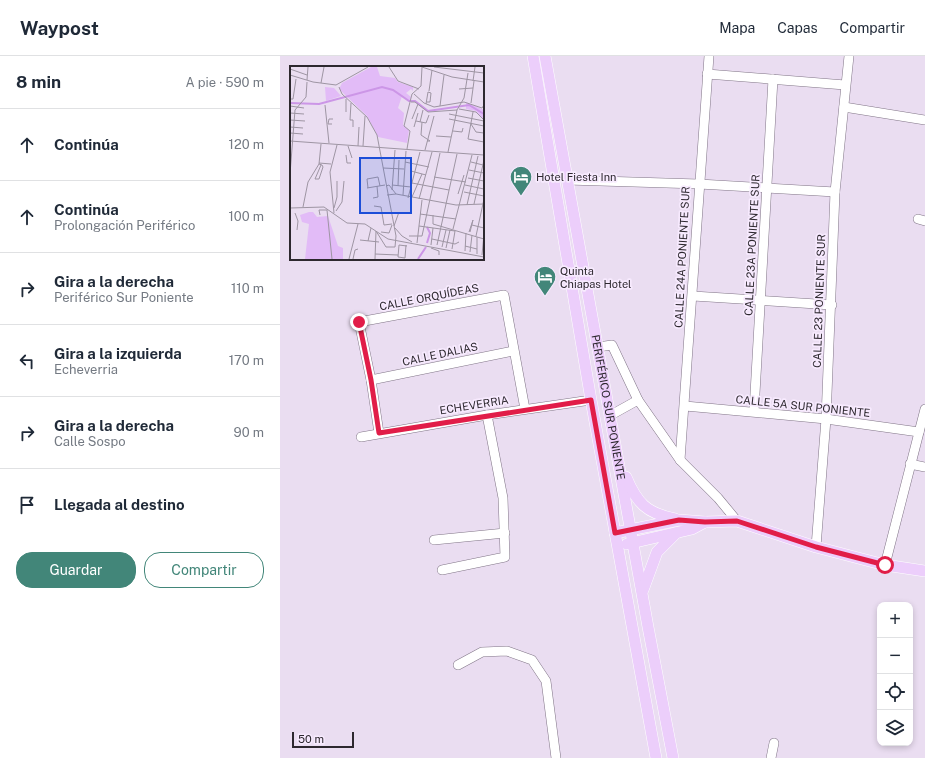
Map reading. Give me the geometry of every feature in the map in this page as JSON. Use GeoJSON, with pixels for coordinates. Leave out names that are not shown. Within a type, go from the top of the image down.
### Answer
{"type":"FeatureCollection","features":[{"type":"Feature","properties":{"kind":"main road","name":"PERIFÉRICO SUR PONIENTE"},"geometry":{"type":"LineString","coordinates":[[533,56],[591,400],[656,758]]}},
{"type":"Feature","properties":{"kind":"main road","name":"PERIFÉRICO SUR PONIENTE"},"geometry":{"type":"LineString","coordinates":[[545,56],[570,202],[611,415],[673,758]]}},
{"type":"Feature","properties":{"kind":"main road"},"geometry":{"type":"LineString","coordinates":[[549,150],[556,152],[563,158]]}},
{"type":"Feature","properties":{"kind":"main road"},"geometry":{"type":"LineString","coordinates":[[558,204],[570,202]]}},
{"type":"Feature","properties":{"kind":"main road"},"geometry":{"type":"LineString","coordinates":[[619,460],[633,494],[645,508],[661,516],[679,520],[705,522],[737,521],[816,547],[885,565],[925,570]]}},
{"type":"Feature","properties":{"kind":"main road"},"geometry":{"type":"LineString","coordinates":[[615,533],[679,520]]}},
{"type":"Feature","properties":{"kind":"main road"},"geometry":{"type":"LineString","coordinates":[[617,545],[692,529],[705,522]]}},
{"type":"Feature","properties":{"kind":"main road"},"geometry":{"type":"LineString","coordinates":[[642,592],[657,552],[676,533]]}},
{"type":"Feature","properties":{"kind":"street","name":"CALLE 24A PONIENTE SUR"},"geometry":{"type":"LineString","coordinates":[[680,460],[693,296],[699,184],[709,56]]}},
{"type":"Feature","properties":{"kind":"street","name":"CALLE 23 PONIENTE SUR"},"geometry":{"type":"LineString","coordinates":[[816,547],[826,419],[832,305],[835,192],[849,56]]}},
{"type":"Feature","properties":{"kind":"street"},"geometry":{"type":"LineString","coordinates":[[708,74],[845,85]]}},
{"type":"Feature","properties":{"kind":"street","name":"CALLE 23A PONIENTE SUR"},"geometry":{"type":"LineString","coordinates":[[754,411],[762,300],[773,79]]}},
{"type":"Feature","properties":{"kind":"street"},"geometry":{"type":"LineString","coordinates":[[844,106],[925,120]]}},
{"type":"Feature","properties":{"kind":"street"},"geometry":{"type":"LineString","coordinates":[[567,180],[767,187],[835,192]]}},
{"type":"Feature","properties":{"kind":"street","name":"CALLE ORQUÍDEAS"},"geometry":{"type":"LineString","coordinates":[[371,380],[359,322],[504,295],[513,351]]}},
{"type":"Feature","properties":{"kind":"street"},"geometry":{"type":"LineString","coordinates":[[693,296],[832,305]]}},
{"type":"Feature","properties":{"kind":"street"},"geometry":{"type":"LineString","coordinates":[[598,347],[612,345],[638,400],[680,460],[718,498],[737,521]]}},
{"type":"Feature","properties":{"kind":"street"},"geometry":{"type":"LineString","coordinates":[[513,351],[525,409]]}},
{"type":"Feature","properties":{"kind":"street","name":"CALLE DALIAS"},"geometry":{"type":"LineString","coordinates":[[371,380],[513,351]]}},
{"type":"Feature","properties":{"kind":"street"},"geometry":{"type":"LineString","coordinates":[[371,380],[379,433]]}},
{"type":"Feature","properties":{"kind":"street","name":"ECHEVERRIA"},"geometry":{"type":"LineString","coordinates":[[361,437],[487,415],[591,400]]}},
{"type":"Feature","properties":{"kind":"street"},"geometry":{"type":"LineString","coordinates":[[611,415],[638,400]]}},
{"type":"Feature","properties":{"kind":"street","name":"CALLE 5A SUR PONIENTE"},"geometry":{"type":"LineString","coordinates":[[685,406],[754,411],[919,432]]}},
{"type":"Feature","properties":{"kind":"street"},"geometry":{"type":"LineString","coordinates":[[885,565],[925,409]]}},
{"type":"Feature","properties":{"kind":"street"},"geometry":{"type":"LineString","coordinates":[[442,570],[505,557],[503,498],[487,415]]}},
{"type":"Feature","properties":{"kind":"street"},"geometry":{"type":"LineString","coordinates":[[910,464],[925,467]]}},
{"type":"Feature","properties":{"kind":"street"},"geometry":{"type":"LineString","coordinates":[[434,540],[505,533]]}},
{"type":"Feature","properties":{"kind":"street"},"geometry":{"type":"LineString","coordinates":[[458,665],[482,652],[507,651],[532,660],[546,681],[556,758]]}},
{"type":"Feature","properties":{"kind":"street"},"geometry":{"type":"LineString","coordinates":[[771,758],[774,743]]}},
{"type":"Feature","properties":{"kind":"place","name":"Hotel Fiesta Inn"},"geometry":{"type":"Point","coordinates":[521,196]}},
{"type":"Feature","properties":{"kind":"place","name":"Quinta Chiapas Hotel"},"geometry":{"type":"Point","coordinates":[545,296]}},
{"type":"Feature","properties":{"kind":"route"},"geometry":{"type":"LineString","coordinates":[[359,322],[371,380],[379,433],[525,409],[591,400],[615,533],[679,520],[705,522],[737,521],[816,547],[885,565]]}}]}
